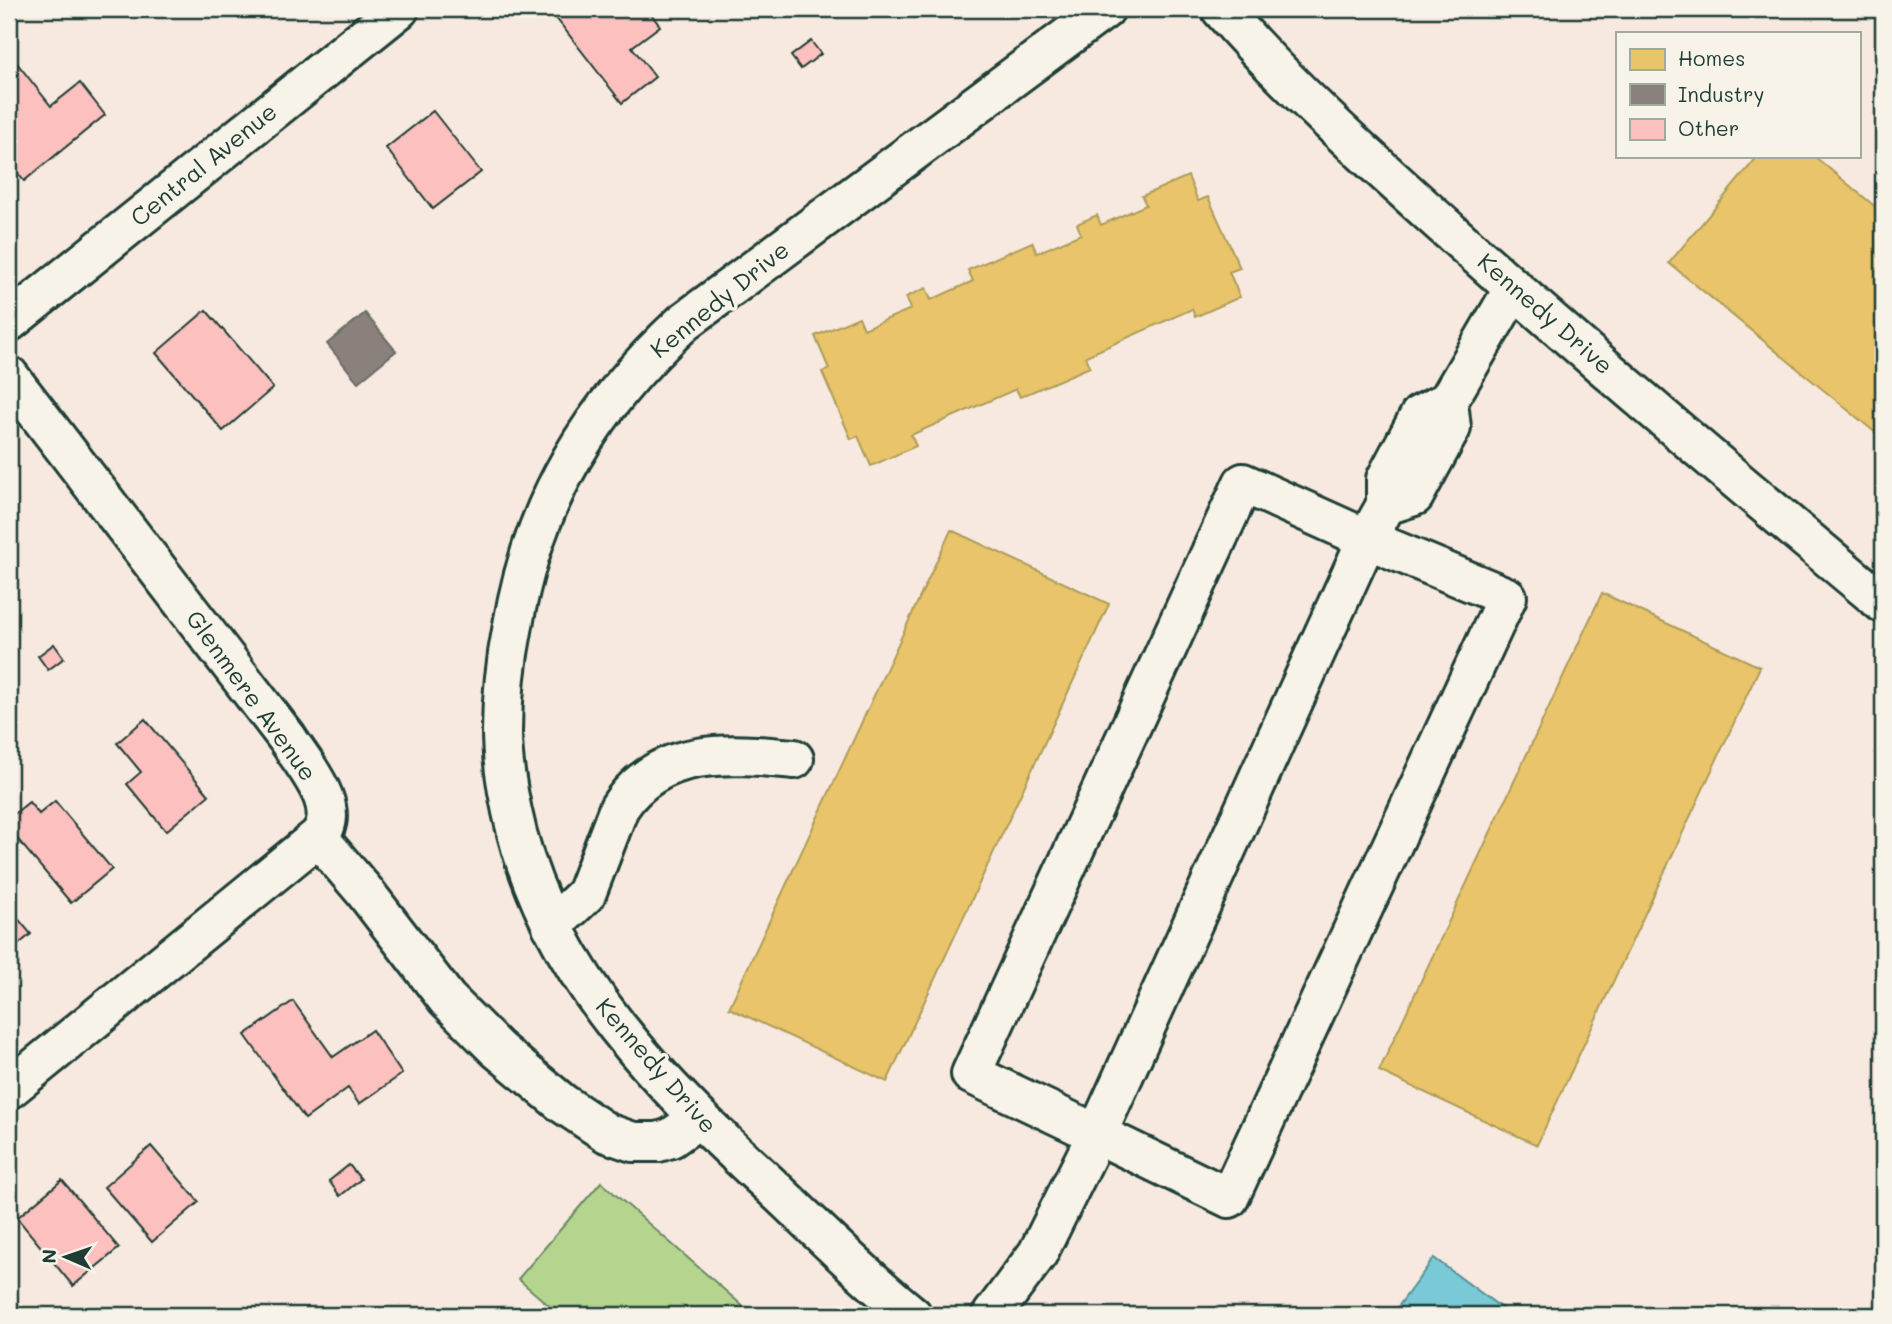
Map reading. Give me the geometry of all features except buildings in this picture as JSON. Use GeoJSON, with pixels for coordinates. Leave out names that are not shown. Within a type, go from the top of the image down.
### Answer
{"type":"FeatureCollection","features":[{"type":"Feature","properties":{"kind":"street","name":"Central Avenue"},"geometry":{"type":"LineString","coordinates":[[9,322],[399,9]]}},
{"type":"Feature","properties":{"kind":"street","name":"Kennedy Drive"},"geometry":{"type":"LineString","coordinates":[[912,1315],[698,1118],[624,1038],[570,960],[527,869],[510,807],[502,745],[503,702],[513,622],[527,562],[557,482],[594,424],[634,371],[684,322],[1105,9]]}},
{"type":"Feature","properties":{"kind":"street","name":"Kennedy Drive"},"geometry":{"type":"LineString","coordinates":[[1221,9],[1254,46],[1391,178],[1514,288],[1883,603]]}},
{"type":"Feature","properties":{"kind":"street"},"geometry":{"type":"LineString","coordinates":[[992,1315],[1038,1253],[1097,1134],[1367,538],[1386,505],[1414,496],[1451,428],[1448,401],[1514,288]]}},
{"type":"Feature","properties":{"kind":"street","name":"Glenmere Avenue"},"geometry":{"type":"LineString","coordinates":[[9,376],[287,738],[328,806],[327,825],[318,837]]}},
{"type":"Feature","properties":{"kind":"street"},"geometry":{"type":"LineString","coordinates":[[1243,483],[1507,597],[1229,1198],[1097,1134],[971,1074],[1243,483]]}},
{"type":"Feature","properties":{"kind":"street"},"geometry":{"type":"LineString","coordinates":[[552,926],[586,894],[619,808],[645,779],[680,762],[715,754],[794,759]]}},
{"type":"Feature","properties":{"kind":"street"},"geometry":{"type":"LineString","coordinates":[[9,1089],[318,837],[365,892],[447,999],[497,1049],[562,1103],[593,1125],[633,1142],[658,1142],[671,1138],[698,1118]]}},
{"type":"Feature","properties":{"kind":"green space"},"geometry":{"type":"Polygon","coordinates":[[[601,1182],[753,1315],[560,1315],[518,1279],[601,1182]]]}},
{"type":"Feature","properties":{"kind":"water"},"geometry":{"type":"Polygon","coordinates":[[[1434,1258],[1511,1315],[1392,1315],[1434,1258]]]}}]}
